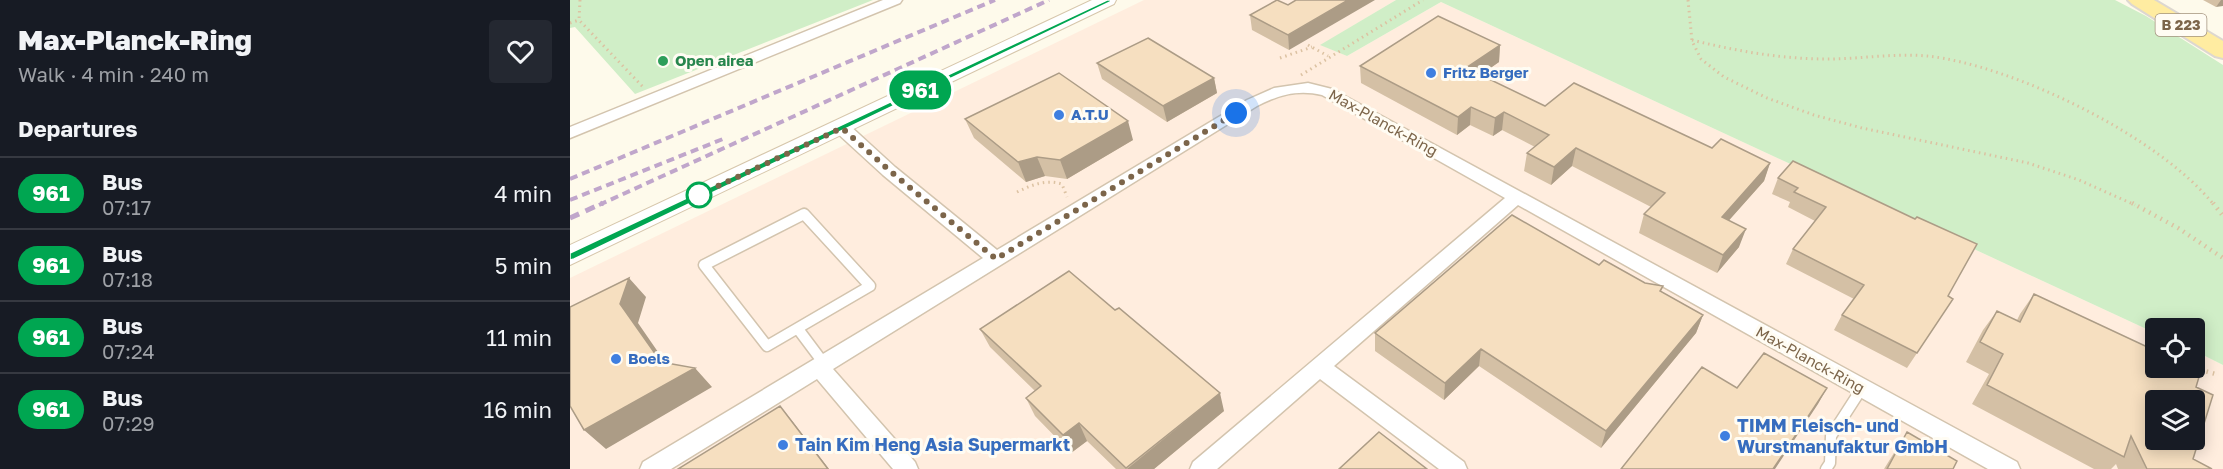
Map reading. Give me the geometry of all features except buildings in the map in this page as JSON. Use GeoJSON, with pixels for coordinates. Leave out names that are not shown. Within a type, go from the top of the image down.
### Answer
{"type":"FeatureCollection","features":[{"type":"Feature","properties":{"kind":"main road"},"geometry":{"type":"LineString","coordinates":[[570,256],[1107,0]]}},
{"type":"Feature","properties":{"kind":"main road","name":"B 223"},"geometry":{"type":"LineString","coordinates":[[2139,0],[2223,51]]}},
{"type":"Feature","properties":{"kind":"main road","name":"B 223"},"geometry":{"type":"LineString","coordinates":[[2158,0],[2223,40]]}},
{"type":"Feature","properties":{"kind":"street"},"geometry":{"type":"LineString","coordinates":[[570,133],[895,0]]}},
{"type":"Feature","properties":{"kind":"street","name":"Max-Planck-Ring"},"geometry":{"type":"LineString","coordinates":[[651,469],[1257,100],[1292,88],[1311,88],[1327,92],[2009,469]]}},
{"type":"Feature","properties":{"kind":"street"},"geometry":{"type":"LineString","coordinates":[[842,128],[996,259]]}},
{"type":"Feature","properties":{"kind":"street"},"geometry":{"type":"LineString","coordinates":[[1202,469],[1518,197]]}},
{"type":"Feature","properties":{"kind":"street"},"geometry":{"type":"LineString","coordinates":[[822,366],[907,469]]}},
{"type":"Feature","properties":{"kind":"street"},"geometry":{"type":"LineString","coordinates":[[1320,368],[1456,469]]}},
{"type":"Feature","properties":{"kind":"lane"},"geometry":{"type":"LineString","coordinates":[[804,214],[870,286],[798,329],[767,346],[704,265],[804,214]]}},
{"type":"Feature","properties":{"kind":"lane"},"geometry":{"type":"LineString","coordinates":[[798,329],[822,366]]}},
{"type":"Feature","properties":{"kind":"lane"},"geometry":{"type":"LineString","coordinates":[[1826,469],[1830,463],[1831,436],[1862,388]]}},
{"type":"Feature","properties":{"kind":"path"},"geometry":{"type":"LineString","coordinates":[[580,0],[579,20],[654,98]]}},
{"type":"Feature","properties":{"kind":"path"},"geometry":{"type":"LineString","coordinates":[[1292,88],[1303,71],[1423,0]]}},
{"type":"Feature","properties":{"kind":"path"},"geometry":{"type":"LineString","coordinates":[[1688,0],[1692,40],[1697,53],[1706,64],[1723,77],[1761,95],[1868,130],[1982,152],[2037,166],[2121,199],[2202,242],[2223,258]]}},
{"type":"Feature","properties":{"kind":"path"},"geometry":{"type":"LineString","coordinates":[[570,23],[579,20]]}},
{"type":"Feature","properties":{"kind":"path"},"geometry":{"type":"LineString","coordinates":[[1692,40],[1741,52],[1814,59],[1885,55],[1930,56],[1984,68],[2053,96],[2100,119],[2176,165],[2210,197],[2223,216]]}},
{"type":"Feature","properties":{"kind":"path"},"geometry":{"type":"LineString","coordinates":[[1280,58],[1310,46],[1328,56]]}},
{"type":"Feature","properties":{"kind":"path"},"geometry":{"type":"LineString","coordinates":[[1017,192],[1038,182],[1054,181],[1062,184],[1066,197],[1081,208]]}},
{"type":"Feature","properties":{"kind":"path"},"geometry":{"type":"LineString","coordinates":[[2205,371],[2219,375]]}},
{"type":"Feature","properties":{"kind":"shaded area"},"geometry":{"type":"Polygon","coordinates":[[[1144,0],[1396,0],[1321,45],[1347,56],[1441,2],[2145,328],[2145,378],[2205,378],[2205,356],[2223,365],[2223,469],[570,469],[570,278],[1144,0]]]}},
{"type":"Feature","properties":{"kind":"green space","name":"Open airea"},"geometry":{"type":"Polygon","coordinates":[[[570,0],[873,0],[635,94],[575,27],[570,28],[570,0]]]}},
{"type":"Feature","properties":{"kind":"green space"},"geometry":{"type":"Polygon","coordinates":[[[1396,0],[2115,0],[2146,16],[2223,65],[2223,365],[2205,356],[2205,318],[2145,318],[2145,328],[1441,2],[1347,56],[1320,45],[1396,0]]]}},
{"type":"Feature","properties":{"kind":"railway"},"geometry":{"type":"LineString","coordinates":[[570,179],[995,0]]}},
{"type":"Feature","properties":{"kind":"railway"},"geometry":{"type":"LineString","coordinates":[[599,205],[1049,0]]}},
{"type":"Feature","properties":{"kind":"railway"},"geometry":{"type":"LineString","coordinates":[[570,200],[723,139]]}},
{"type":"Feature","properties":{"kind":"railway"},"geometry":{"type":"LineString","coordinates":[[570,218],[603,203]]}},
{"type":"Feature","properties":{"kind":"bus line","name":"961"},"geometry":{"type":"LineString","coordinates":[[570,256],[1107,0]]}},
{"type":"Feature","properties":{"kind":"place","name":"Open airea"},"geometry":{"type":"Point","coordinates":[663,61]}},
{"type":"Feature","properties":{"kind":"place","name":"Fritz Berger"},"geometry":{"type":"Point","coordinates":[1431,73]}},
{"type":"Feature","properties":{"kind":"place","name":"A.T.U"},"geometry":{"type":"Point","coordinates":[1059,115]}},
{"type":"Feature","properties":{"kind":"place","name":"Boels"},"geometry":{"type":"Point","coordinates":[616,359]}},
{"type":"Feature","properties":{"kind":"place","name":"TIMM Fleisch- und Wurstmanufaktur GmbH"},"geometry":{"type":"Point","coordinates":[1725,436]}},
{"type":"Feature","properties":{"kind":"place","name":"Tain Kim Heng Asia Supermarkt"},"geometry":{"type":"Point","coordinates":[783,445]}},
{"type":"Feature","properties":{"kind":"route"},"geometry":{"type":"LineString","coordinates":[[699,195],[842,128],[926,202],[996,259],[1236,113]]}}]}
